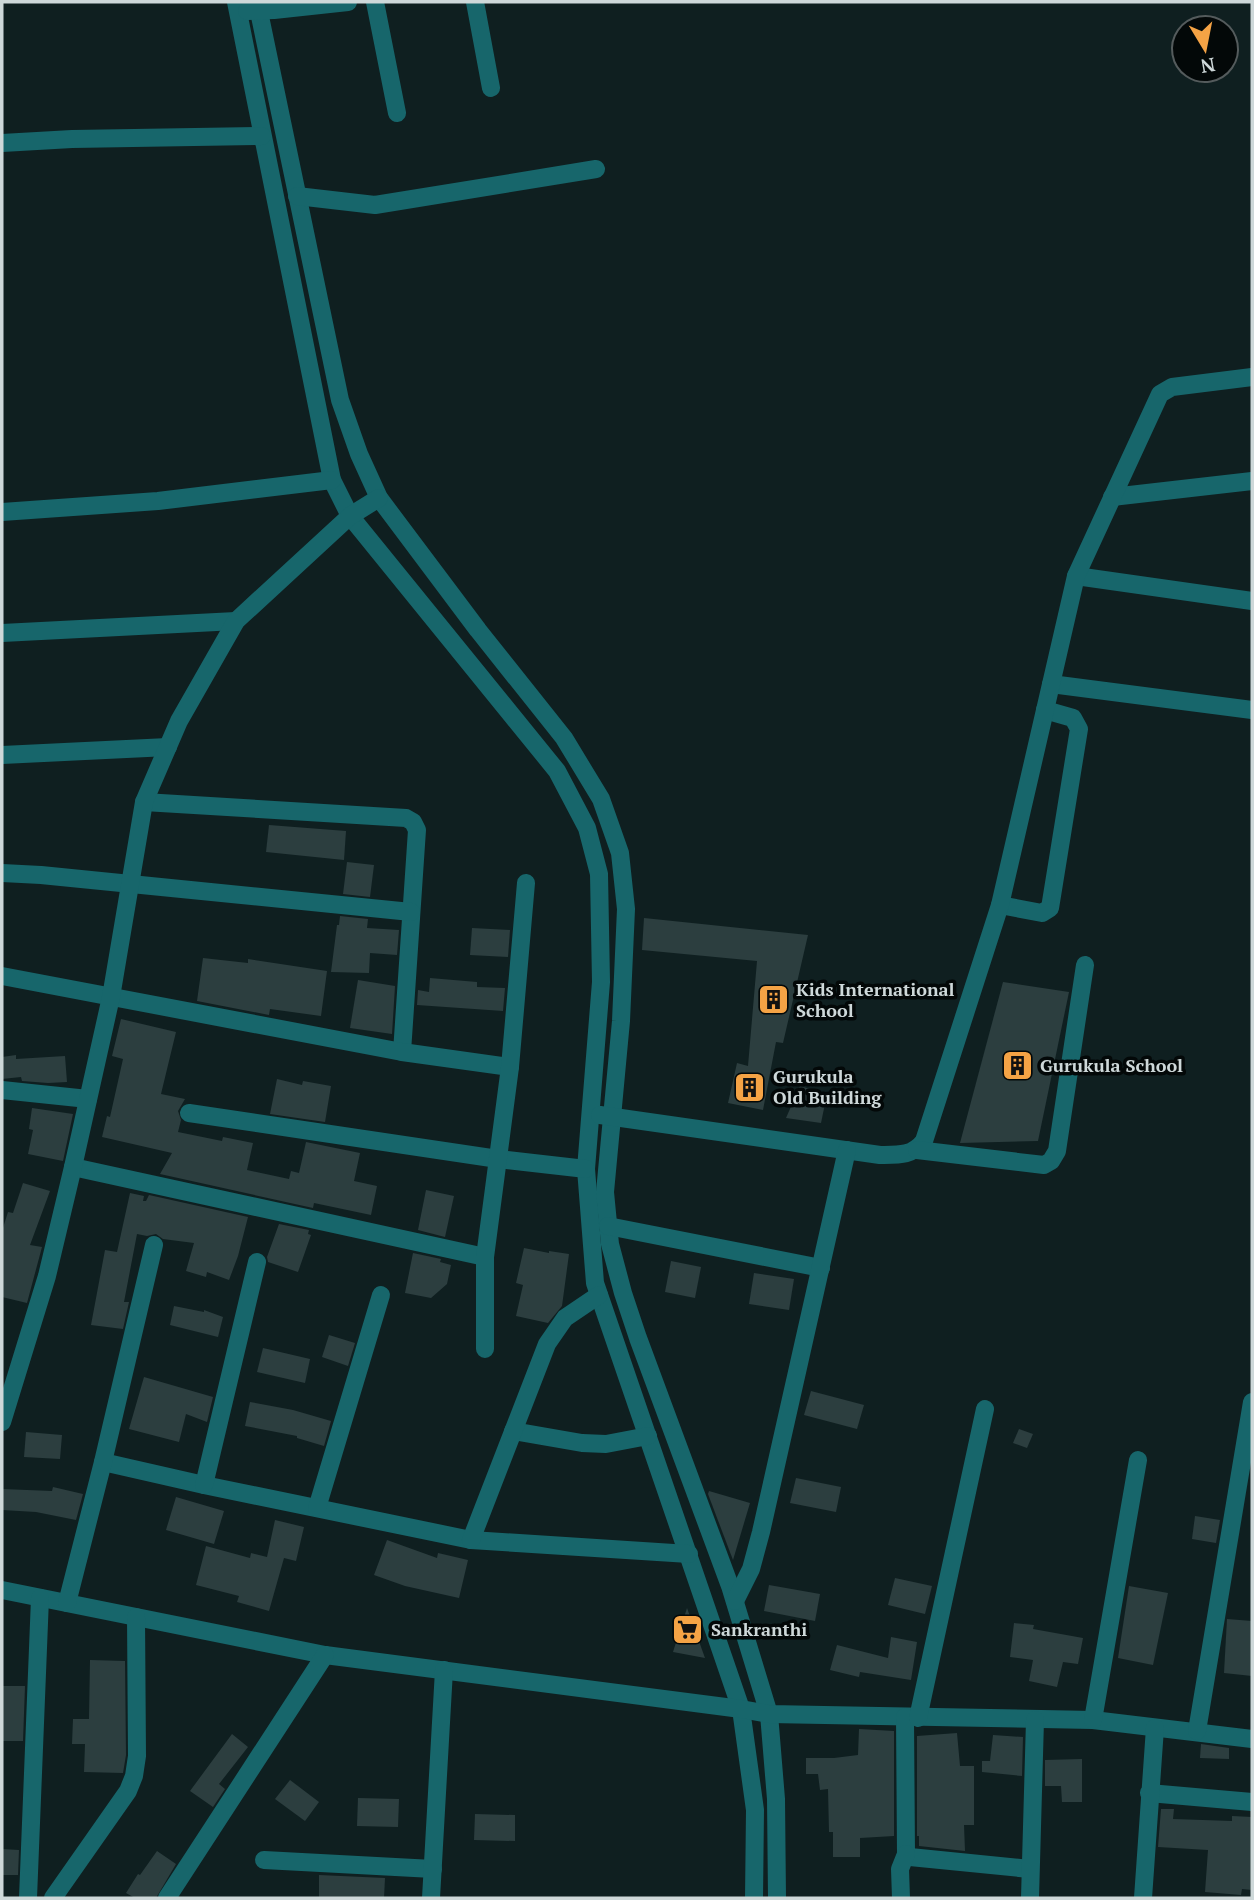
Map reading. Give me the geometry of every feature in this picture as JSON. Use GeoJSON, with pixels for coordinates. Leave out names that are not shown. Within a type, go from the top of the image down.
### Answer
{"type":"FeatureCollection","features":[{"type":"Feature","properties":{"kind":"street"},"geometry":{"type":"LineString","coordinates":[[348,2],[237,7],[332,480],[350,516],[557,771],[587,828],[599,874],[601,982],[586,1169],[595,1283],[741,1709],[755,1810],[754,1898]]}},
{"type":"Feature","properties":{"kind":"street"},"geometry":{"type":"LineString","coordinates":[[374,2],[397,113]]}},
{"type":"Feature","properties":{"kind":"street"},"geometry":{"type":"LineString","coordinates":[[475,2],[491,88]]}},
{"type":"Feature","properties":{"kind":"street"},"geometry":{"type":"LineString","coordinates":[[258,6],[340,400],[359,454],[379,498],[478,630],[564,738],[601,799],[620,853],[626,909],[621,1021],[605,1192],[608,1226],[613,1256],[634,1327],[735,1601],[769,1714],[776,1799],[777,1898]]}},
{"type":"Feature","properties":{"kind":"street"},"geometry":{"type":"LineString","coordinates":[[2,143],[72,139],[262,136]]}},
{"type":"Feature","properties":{"kind":"street"},"geometry":{"type":"LineString","coordinates":[[297,196],[375,205],[596,169]]}},
{"type":"Feature","properties":{"kind":"street"},"geometry":{"type":"LineString","coordinates":[[589,1113],[880,1155],[904,1155],[917,1150],[925,1141],[1000,905],[1076,576],[1160,394],[1172,387],[1252,377]]}},
{"type":"Feature","properties":{"kind":"street"},"geometry":{"type":"LineString","coordinates":[[2,512],[158,501],[332,480]]}},
{"type":"Feature","properties":{"kind":"street"},"geometry":{"type":"LineString","coordinates":[[1112,497],[1252,481]]}},
{"type":"Feature","properties":{"kind":"street"},"geometry":{"type":"LineString","coordinates":[[2,1422],[47,1276],[88,1099],[111,997],[144,802],[179,721],[236,621],[350,516],[379,498]]}},
{"type":"Feature","properties":{"kind":"street"},"geometry":{"type":"LineString","coordinates":[[1076,576],[1252,601]]}},
{"type":"Feature","properties":{"kind":"street"},"geometry":{"type":"LineString","coordinates":[[2,633],[236,621]]}},
{"type":"Feature","properties":{"kind":"street"},"geometry":{"type":"LineString","coordinates":[[1051,684],[1252,710]]}},
{"type":"Feature","properties":{"kind":"street"},"geometry":{"type":"LineString","coordinates":[[1000,905],[1042,913],[1050,908],[1079,729],[1073,719],[1045,710]]}},
{"type":"Feature","properties":{"kind":"street"},"geometry":{"type":"LineString","coordinates":[[2,755],[168,747]]}},
{"type":"Feature","properties":{"kind":"street"},"geometry":{"type":"LineString","coordinates":[[144,802],[406,818],[413,822],[417,830],[402,1052]]}},
{"type":"Feature","properties":{"kind":"street"},"geometry":{"type":"LineString","coordinates":[[2,873],[411,912]]}},
{"type":"Feature","properties":{"kind":"street"},"geometry":{"type":"LineString","coordinates":[[485,1349],[485,1257],[510,1067],[526,883]]}},
{"type":"Feature","properties":{"kind":"street"},"geometry":{"type":"LineString","coordinates":[[917,1150],[1044,1165],[1051,1161],[1057,1151],[1085,965]]}},
{"type":"Feature","properties":{"kind":"street"},"geometry":{"type":"LineString","coordinates":[[2,976],[402,1052],[510,1067]]}},
{"type":"Feature","properties":{"kind":"street"},"geometry":{"type":"LineString","coordinates":[[2,1090],[88,1099]]}},
{"type":"Feature","properties":{"kind":"street"},"geometry":{"type":"LineString","coordinates":[[189,1113],[498,1159],[586,1169]]}},
{"type":"Feature","properties":{"kind":"street"},"geometry":{"type":"LineString","coordinates":[[735,1601],[751,1569],[761,1532],[847,1150]]}},
{"type":"Feature","properties":{"kind":"street"},"geometry":{"type":"LineString","coordinates":[[72,1167],[485,1257]]}},
{"type":"Feature","properties":{"kind":"street"},"geometry":{"type":"LineString","coordinates":[[608,1226],[821,1268]]}},
{"type":"Feature","properties":{"kind":"street"},"geometry":{"type":"LineString","coordinates":[[67,1604],[154,1245]]}},
{"type":"Feature","properties":{"kind":"street"},"geometry":{"type":"LineString","coordinates":[[204,1485],[257,1262]]}},
{"type":"Feature","properties":{"kind":"street"},"geometry":{"type":"LineString","coordinates":[[317,1508],[381,1295]]}},
{"type":"Feature","properties":{"kind":"street"},"geometry":{"type":"LineString","coordinates":[[471,1540],[547,1344],[565,1318],[599,1295]]}},
{"type":"Feature","properties":{"kind":"street"},"geometry":{"type":"LineString","coordinates":[[1197,1731],[1252,1402]]}},
{"type":"Feature","properties":{"kind":"street"},"geometry":{"type":"LineString","coordinates":[[901,1898],[901,1869],[906,1854],[912,1717],[985,1409]]}},
{"type":"Feature","properties":{"kind":"street"},"geometry":{"type":"LineString","coordinates":[[513,1431],[582,1443],[606,1444],[648,1436]]}},
{"type":"Feature","properties":{"kind":"street"},"geometry":{"type":"LineString","coordinates":[[1093,1720],[1139,1460]]}},
{"type":"Feature","properties":{"kind":"street"},"geometry":{"type":"LineString","coordinates":[[103,1462],[471,1540],[689,1554]]}},
{"type":"Feature","properties":{"kind":"street"},"geometry":{"type":"LineString","coordinates":[[2,1590],[325,1655],[769,1714],[1093,1720],[1252,1739]]}},
{"type":"Feature","properties":{"kind":"street"},"geometry":{"type":"LineString","coordinates":[[28,1898],[40,1598]]}},
{"type":"Feature","properties":{"kind":"street"},"geometry":{"type":"LineString","coordinates":[[53,1898],[128,1791],[134,1776],[137,1756],[136,1617]]}},
{"type":"Feature","properties":{"kind":"street"},"geometry":{"type":"LineString","coordinates":[[167,1898],[325,1655]]}},
{"type":"Feature","properties":{"kind":"street"},"geometry":{"type":"LineString","coordinates":[[431,1898],[444,1670]]}},
{"type":"Feature","properties":{"kind":"street"},"geometry":{"type":"LineString","coordinates":[[1030,1898],[1035,1720]]}},
{"type":"Feature","properties":{"kind":"street"},"geometry":{"type":"LineString","coordinates":[[1143,1898],[1155,1728]]}},
{"type":"Feature","properties":{"kind":"street"},"geometry":{"type":"LineString","coordinates":[[1149,1793],[1252,1802]]}},
{"type":"Feature","properties":{"kind":"street"},"geometry":{"type":"LineString","coordinates":[[906,1854],[910,1857],[1030,1869]]}},
{"type":"Feature","properties":{"kind":"street"},"geometry":{"type":"LineString","coordinates":[[264,1860],[432,1869]]}},
{"type":"Feature","properties":{"kind":"building"},"geometry":{"type":"Polygon","coordinates":[[[269,825],[346,831],[344,860],[266,852],[269,825]]]}},
{"type":"Feature","properties":{"kind":"building"},"geometry":{"type":"Polygon","coordinates":[[[347,862],[374,865],[370,897],[343,894],[347,862]]]}},
{"type":"Feature","properties":{"kind":"building"},"geometry":{"type":"Polygon","coordinates":[[[340,916],[368,919],[367,928],[399,930],[397,955],[370,953],[369,973],[331,972],[340,916]]]}},
{"type":"Feature","properties":{"kind":"building","name":"Kids International School"},"geometry":{"type":"Polygon","coordinates":[[[644,918],[808,935],[783,1043],[776,1042],[763,1110],[728,1103],[737,1063],[748,1066],[757,961],[642,950],[644,918]]]}},
{"type":"Feature","properties":{"kind":"building"},"geometry":{"type":"Polygon","coordinates":[[[472,928],[510,930],[508,957],[470,955],[472,928]]]}},
{"type":"Feature","properties":{"kind":"building"},"geometry":{"type":"Polygon","coordinates":[[[203,958],[248,963],[248,959],[327,971],[321,1016],[270,1009],[269,1015],[197,1001],[203,958]]]}},
{"type":"Feature","properties":{"kind":"building"},"geometry":{"type":"Polygon","coordinates":[[[430,978],[477,982],[477,987],[505,988],[503,1011],[417,1005],[418,990],[429,992],[430,978]]]}},
{"type":"Feature","properties":{"kind":"building"},"geometry":{"type":"Polygon","coordinates":[[[358,980],[395,986],[392,1034],[350,1028],[358,980]]]}},
{"type":"Feature","properties":{"kind":"building","name":"Gurukula School"},"geometry":{"type":"Polygon","coordinates":[[[1003,982],[1069,992],[1038,1141],[960,1143],[1003,982]]]}},
{"type":"Feature","properties":{"kind":"building"},"geometry":{"type":"Polygon","coordinates":[[[121,1019],[176,1032],[161,1094],[185,1099],[178,1111],[181,1120],[178,1132],[222,1141],[223,1137],[253,1143],[247,1170],[289,1179],[291,1171],[299,1173],[306,1142],[360,1153],[354,1181],[377,1186],[371,1215],[314,1203],[313,1208],[160,1174],[172,1153],[102,1137],[107,1116],[110,1117],[123,1059],[112,1056],[121,1019]]]}},
{"type":"Feature","properties":{"kind":"building"},"geometry":{"type":"Polygon","coordinates":[[[16,1055],[16,1059],[65,1056],[67,1082],[22,1081],[21,1077],[2,1079],[2,1057],[16,1055]]]}},
{"type":"Feature","properties":{"kind":"building"},"geometry":{"type":"Polygon","coordinates":[[[277,1079],[302,1085],[303,1081],[331,1086],[325,1122],[270,1114],[277,1079]]]}},
{"type":"Feature","properties":{"kind":"building"},"geometry":{"type":"Polygon","coordinates":[[[800,1086],[827,1094],[821,1123],[786,1118],[800,1086]]]}},
{"type":"Feature","properties":{"kind":"building"},"geometry":{"type":"Polygon","coordinates":[[[32,1108],[73,1114],[63,1161],[28,1154],[33,1130],[29,1129],[32,1108]]]}},
{"type":"Feature","properties":{"kind":"building"},"geometry":{"type":"Polygon","coordinates":[[[23,1183],[50,1191],[30,1245],[42,1247],[27,1303],[2,1297],[2,1231],[8,1212],[13,1213],[23,1183]]]}},
{"type":"Feature","properties":{"kind":"building"},"geometry":{"type":"Polygon","coordinates":[[[426,1190],[454,1196],[445,1237],[418,1230],[426,1190]]]}},
{"type":"Feature","properties":{"kind":"building"},"geometry":{"type":"Polygon","coordinates":[[[130,1193],[144,1196],[143,1201],[146,1201],[149,1195],[248,1217],[238,1256],[229,1280],[207,1272],[206,1277],[186,1271],[194,1243],[163,1239],[156,1234],[137,1234],[124,1302],[129,1302],[123,1329],[91,1325],[105,1250],[117,1252],[130,1193]]]}},
{"type":"Feature","properties":{"kind":"building"},"geometry":{"type":"Polygon","coordinates":[[[279,1224],[309,1230],[308,1234],[311,1235],[298,1272],[268,1262],[267,1257],[279,1224]]]}},
{"type":"Feature","properties":{"kind":"building"},"geometry":{"type":"Polygon","coordinates":[[[524,1248],[569,1254],[562,1306],[548,1323],[516,1316],[523,1285],[516,1283],[524,1248]]]}},
{"type":"Feature","properties":{"kind":"building"},"geometry":{"type":"Polygon","coordinates":[[[413,1253],[441,1259],[440,1262],[451,1265],[447,1284],[431,1298],[405,1293],[413,1253]]]}},
{"type":"Feature","properties":{"kind":"building"},"geometry":{"type":"Polygon","coordinates":[[[671,1261],[701,1267],[695,1298],[665,1292],[671,1261]]]}},
{"type":"Feature","properties":{"kind":"building"},"geometry":{"type":"Polygon","coordinates":[[[754,1273],[794,1279],[789,1310],[749,1304],[754,1273]]]}},
{"type":"Feature","properties":{"kind":"building"},"geometry":{"type":"Polygon","coordinates":[[[174,1306],[204,1310],[223,1317],[218,1337],[170,1325],[174,1306]]]}},
{"type":"Feature","properties":{"kind":"building"},"geometry":{"type":"Polygon","coordinates":[[[329,1335],[355,1343],[348,1366],[322,1357],[329,1335]]]}},
{"type":"Feature","properties":{"kind":"building"},"geometry":{"type":"Polygon","coordinates":[[[263,1348],[310,1359],[305,1383],[257,1372],[263,1348]]]}},
{"type":"Feature","properties":{"kind":"building"},"geometry":{"type":"Polygon","coordinates":[[[144,1377],[213,1397],[207,1422],[186,1414],[179,1442],[129,1429],[144,1377]]]}},
{"type":"Feature","properties":{"kind":"building"},"geometry":{"type":"Polygon","coordinates":[[[811,1391],[864,1405],[857,1429],[804,1415],[811,1391]]]}},
{"type":"Feature","properties":{"kind":"building"},"geometry":{"type":"Polygon","coordinates":[[[250,1402],[331,1421],[324,1446],[297,1436],[245,1426],[250,1402]]]}},
{"type":"Feature","properties":{"kind":"building"},"geometry":{"type":"Polygon","coordinates":[[[1019,1429],[1033,1434],[1027,1448],[1013,1443],[1019,1429]]]}},
{"type":"Feature","properties":{"kind":"building"},"geometry":{"type":"Polygon","coordinates":[[[26,1432],[62,1435],[60,1459],[24,1457],[26,1432]]]}},
{"type":"Feature","properties":{"kind":"building"},"geometry":{"type":"Polygon","coordinates":[[[796,1478],[841,1487],[836,1512],[790,1503],[796,1478]]]}},
{"type":"Feature","properties":{"kind":"building"},"geometry":{"type":"Polygon","coordinates":[[[53,1487],[83,1494],[76,1520],[36,1512],[2,1510],[2,1489],[52,1491],[53,1487]]]}},
{"type":"Feature","properties":{"kind":"building"},"geometry":{"type":"Polygon","coordinates":[[[709,1491],[750,1503],[733,1560],[708,1494],[709,1491]]]}},
{"type":"Feature","properties":{"kind":"building"},"geometry":{"type":"Polygon","coordinates":[[[176,1497],[224,1511],[214,1544],[166,1530],[176,1497]]]}},
{"type":"Feature","properties":{"kind":"building"},"geometry":{"type":"Polygon","coordinates":[[[1195,1516],[1220,1520],[1216,1543],[1192,1539],[1195,1516]]]}},
{"type":"Feature","properties":{"kind":"building"},"geometry":{"type":"Polygon","coordinates":[[[275,1520],[304,1527],[296,1561],[284,1558],[269,1611],[237,1602],[239,1596],[196,1585],[206,1546],[250,1558],[251,1553],[267,1557],[275,1520]]]}},
{"type":"Feature","properties":{"kind":"building"},"geometry":{"type":"Polygon","coordinates":[[[387,1540],[437,1558],[438,1553],[468,1560],[459,1598],[405,1586],[374,1575],[387,1540]]]}},
{"type":"Feature","properties":{"kind":"building"},"geometry":{"type":"Polygon","coordinates":[[[895,1578],[932,1586],[925,1614],[888,1605],[895,1578]]]}},
{"type":"Feature","properties":{"kind":"building"},"geometry":{"type":"Polygon","coordinates":[[[769,1585],[820,1594],[815,1621],[764,1611],[769,1585]]]}},
{"type":"Feature","properties":{"kind":"building"},"geometry":{"type":"Polygon","coordinates":[[[1129,1586],[1168,1593],[1153,1665],[1118,1658],[1129,1586]]]}},
{"type":"Feature","properties":{"kind":"building","name":"Sankranthi"},"geometry":{"type":"Polygon","coordinates":[[[687,1608],[705,1658],[673,1652],[687,1608]]]}},
{"type":"Feature","properties":{"kind":"building"},"geometry":{"type":"Polygon","coordinates":[[[1227,1619],[1252,1621],[1252,1676],[1224,1673],[1227,1619]]]}},
{"type":"Feature","properties":{"kind":"building"},"geometry":{"type":"Polygon","coordinates":[[[1014,1623],[1034,1625],[1033,1629],[1083,1638],[1078,1664],[1063,1662],[1057,1687],[1029,1681],[1033,1660],[1010,1657],[1014,1623]]]}},
{"type":"Feature","properties":{"kind":"building"},"geometry":{"type":"Polygon","coordinates":[[[891,1637],[917,1642],[911,1680],[860,1672],[859,1677],[830,1670],[837,1645],[888,1658],[891,1637]]]}},
{"type":"Feature","properties":{"kind":"building"},"geometry":{"type":"Polygon","coordinates":[[[90,1660],[125,1661],[126,1755],[123,1773],[84,1772],[85,1744],[72,1744],[73,1719],[89,1719],[90,1660]]]}},
{"type":"Feature","properties":{"kind":"building"},"geometry":{"type":"Polygon","coordinates":[[[2,1686],[25,1686],[23,1741],[2,1741],[2,1686]]]}},
{"type":"Feature","properties":{"kind":"building"},"geometry":{"type":"Polygon","coordinates":[[[859,1729],[894,1731],[894,1836],[860,1838],[860,1857],[833,1857],[833,1832],[829,1832],[828,1789],[820,1790],[818,1774],[806,1774],[806,1758],[858,1755],[859,1729]]]}},
{"type":"Feature","properties":{"kind":"building"},"geometry":{"type":"Polygon","coordinates":[[[957,1733],[960,1766],[974,1766],[974,1825],[964,1825],[965,1851],[919,1846],[917,1736],[957,1733]]]}},
{"type":"Feature","properties":{"kind":"building"},"geometry":{"type":"Polygon","coordinates":[[[232,1734],[248,1747],[219,1784],[225,1789],[213,1807],[190,1791],[232,1734]]]}},
{"type":"Feature","properties":{"kind":"building"},"geometry":{"type":"Polygon","coordinates":[[[993,1735],[1023,1737],[1022,1776],[982,1772],[982,1761],[990,1761],[993,1735]]]}},
{"type":"Feature","properties":{"kind":"building"},"geometry":{"type":"Polygon","coordinates":[[[1201,1744],[1229,1748],[1229,1759],[1200,1758],[1201,1744]]]}},
{"type":"Feature","properties":{"kind":"building"},"geometry":{"type":"Polygon","coordinates":[[[1082,1759],[1082,1802],[1062,1802],[1061,1786],[1045,1786],[1045,1760],[1082,1759]]]}},
{"type":"Feature","properties":{"kind":"building"},"geometry":{"type":"Polygon","coordinates":[[[290,1780],[319,1802],[305,1821],[275,1799],[290,1780]]]}},
{"type":"Feature","properties":{"kind":"building"},"geometry":{"type":"Polygon","coordinates":[[[358,1798],[399,1799],[398,1827],[357,1826],[358,1798]]]}},
{"type":"Feature","properties":{"kind":"building"},"geometry":{"type":"Polygon","coordinates":[[[1161,1809],[1174,1809],[1173,1819],[1232,1821],[1232,1816],[1252,1817],[1252,1890],[1242,1889],[1241,1895],[1205,1892],[1208,1850],[1158,1847],[1161,1809]]]}},
{"type":"Feature","properties":{"kind":"building"},"geometry":{"type":"Polygon","coordinates":[[[475,1814],[515,1815],[515,1841],[474,1840],[475,1814]]]}},
{"type":"Feature","properties":{"kind":"building"},"geometry":{"type":"Polygon","coordinates":[[[2,1849],[19,1850],[18,1875],[2,1875],[2,1849]]]}},
{"type":"Feature","properties":{"kind":"building"},"geometry":{"type":"Polygon","coordinates":[[[157,1851],[176,1864],[156,1898],[135,1898],[126,1893],[138,1874],[140,1875],[157,1851]]]}},
{"type":"Feature","properties":{"kind":"building"},"geometry":{"type":"Polygon","coordinates":[[[319,1875],[385,1878],[384,1898],[319,1898],[319,1875]]]}},
{"type":"Feature","properties":{"kind":"place","name":"Kids International School"},"geometry":{"type":"Point","coordinates":[773,1000]}},
{"type":"Feature","properties":{"kind":"place","name":"Gurukula School"},"geometry":{"type":"Point","coordinates":[1017,1066]}},
{"type":"Feature","properties":{"kind":"place","name":"Gurukula Old Building"},"geometry":{"type":"Point","coordinates":[750,1087]}},
{"type":"Feature","properties":{"kind":"place","name":"Sankranthi"},"geometry":{"type":"Point","coordinates":[688,1630]}}]}
